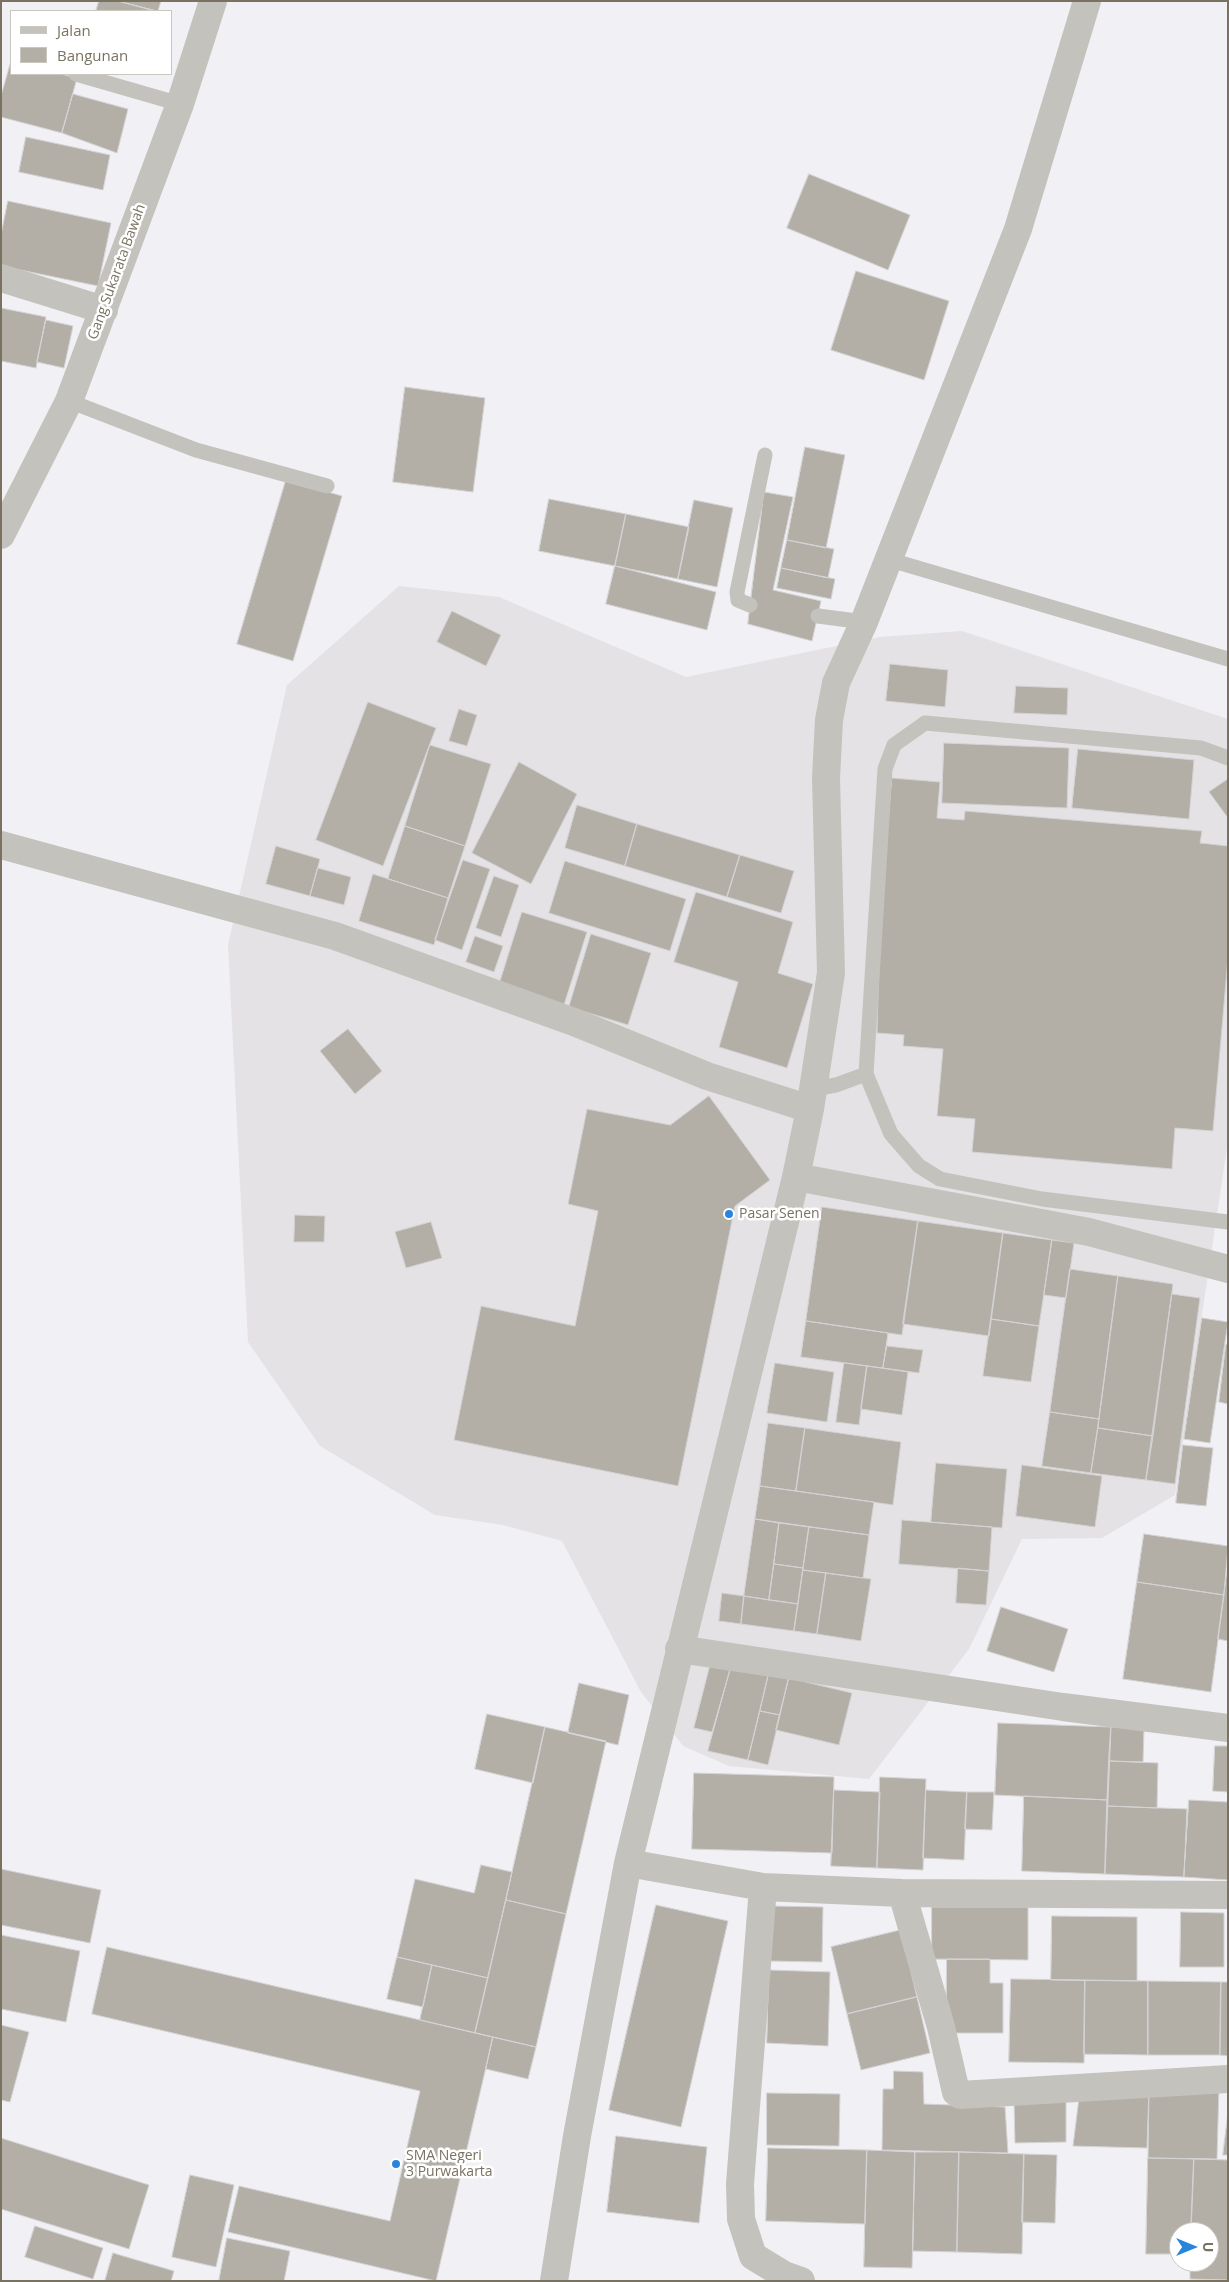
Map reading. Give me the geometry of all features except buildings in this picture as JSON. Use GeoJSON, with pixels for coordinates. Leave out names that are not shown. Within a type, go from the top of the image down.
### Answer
{"type":"FeatureCollection","features":[{"type":"Feature","properties":{"kind":"street","name":"Gang Sukarata Bawah"},"geometry":{"type":"LineString","coordinates":[[2,532],[69,401],[180,104],[213,1]]}},
{"type":"Feature","properties":{"kind":"street"},"geometry":{"type":"LineString","coordinates":[[554,2281],[577,2136],[628,1863],[796,1177],[812,1099],[831,974],[826,778],[829,720],[836,683],[864,622],[887,559],[1018,229],[1087,1]]}},
{"type":"Feature","properties":{"kind":"street"},"geometry":{"type":"LineString","coordinates":[[1,278],[104,310]]}},
{"type":"Feature","properties":{"kind":"street"},"geometry":{"type":"LineString","coordinates":[[1,844],[335,936],[574,1022],[706,1076],[812,1099]]}},
{"type":"Feature","properties":{"kind":"street"},"geometry":{"type":"LineString","coordinates":[[796,1177],[1089,1232],[1228,1269]]}},
{"type":"Feature","properties":{"kind":"street"},"geometry":{"type":"LineString","coordinates":[[679,1649],[1063,1707],[1228,1728]]}},
{"type":"Feature","properties":{"kind":"street"},"geometry":{"type":"LineString","coordinates":[[628,1863],[763,1887],[902,1893],[1228,1895]]}},
{"type":"Feature","properties":{"kind":"street"},"geometry":{"type":"LineString","coordinates":[[763,1887],[740,2184],[741,2220],[753,2256],[784,2274],[801,2281]]}},
{"type":"Feature","properties":{"kind":"street"},"geometry":{"type":"LineString","coordinates":[[902,1893],[941,2027],[956,2092],[960,2095],[1228,2079]]}},
{"type":"Feature","properties":{"kind":"lane"},"geometry":{"type":"LineString","coordinates":[[79,75],[180,104]]}},
{"type":"Feature","properties":{"kind":"lane"},"geometry":{"type":"LineString","coordinates":[[69,401],[196,450],[326,486]]}},
{"type":"Feature","properties":{"kind":"lane"},"geometry":{"type":"LineString","coordinates":[[750,605],[738,600],[736,592],[765,454]]}},
{"type":"Feature","properties":{"kind":"lane"},"geometry":{"type":"LineString","coordinates":[[887,559],[1228,659]]}},
{"type":"Feature","properties":{"kind":"lane"},"geometry":{"type":"LineString","coordinates":[[818,616],[864,622]]}},
{"type":"Feature","properties":{"kind":"lane"},"geometry":{"type":"LineString","coordinates":[[1228,758],[1201,748],[925,722],[894,745],[885,769],[866,1074],[891,1134],[919,1166],[940,1179],[1042,1199],[1228,1222]]}},
{"type":"Feature","properties":{"kind":"lane"},"geometry":{"type":"LineString","coordinates":[[812,1099],[836,1086],[866,1074]]}},
{"type":"Feature","properties":{"kind":"shaded area","name":"Pasar Senen"},"geometry":{"type":"Polygon","coordinates":[[[399,586],[499,597],[686,677],[880,637],[962,631],[1228,719],[1228,1141],[1175,1495],[1102,1538],[1022,1539],[969,1649],[869,1779],[729,1766],[683,1746],[641,1692],[562,1541],[503,1525],[435,1515],[320,1446],[248,1342],[228,945],[287,685],[399,586]]]}},
{"type":"Feature","properties":{"kind":"place","name":"Pasar Senen"},"geometry":{"type":"Point","coordinates":[729,1214]}},
{"type":"Feature","properties":{"kind":"place","name":"SMA Negeri 3 Purwakarta"},"geometry":{"type":"Point","coordinates":[396,2164]}}]}
